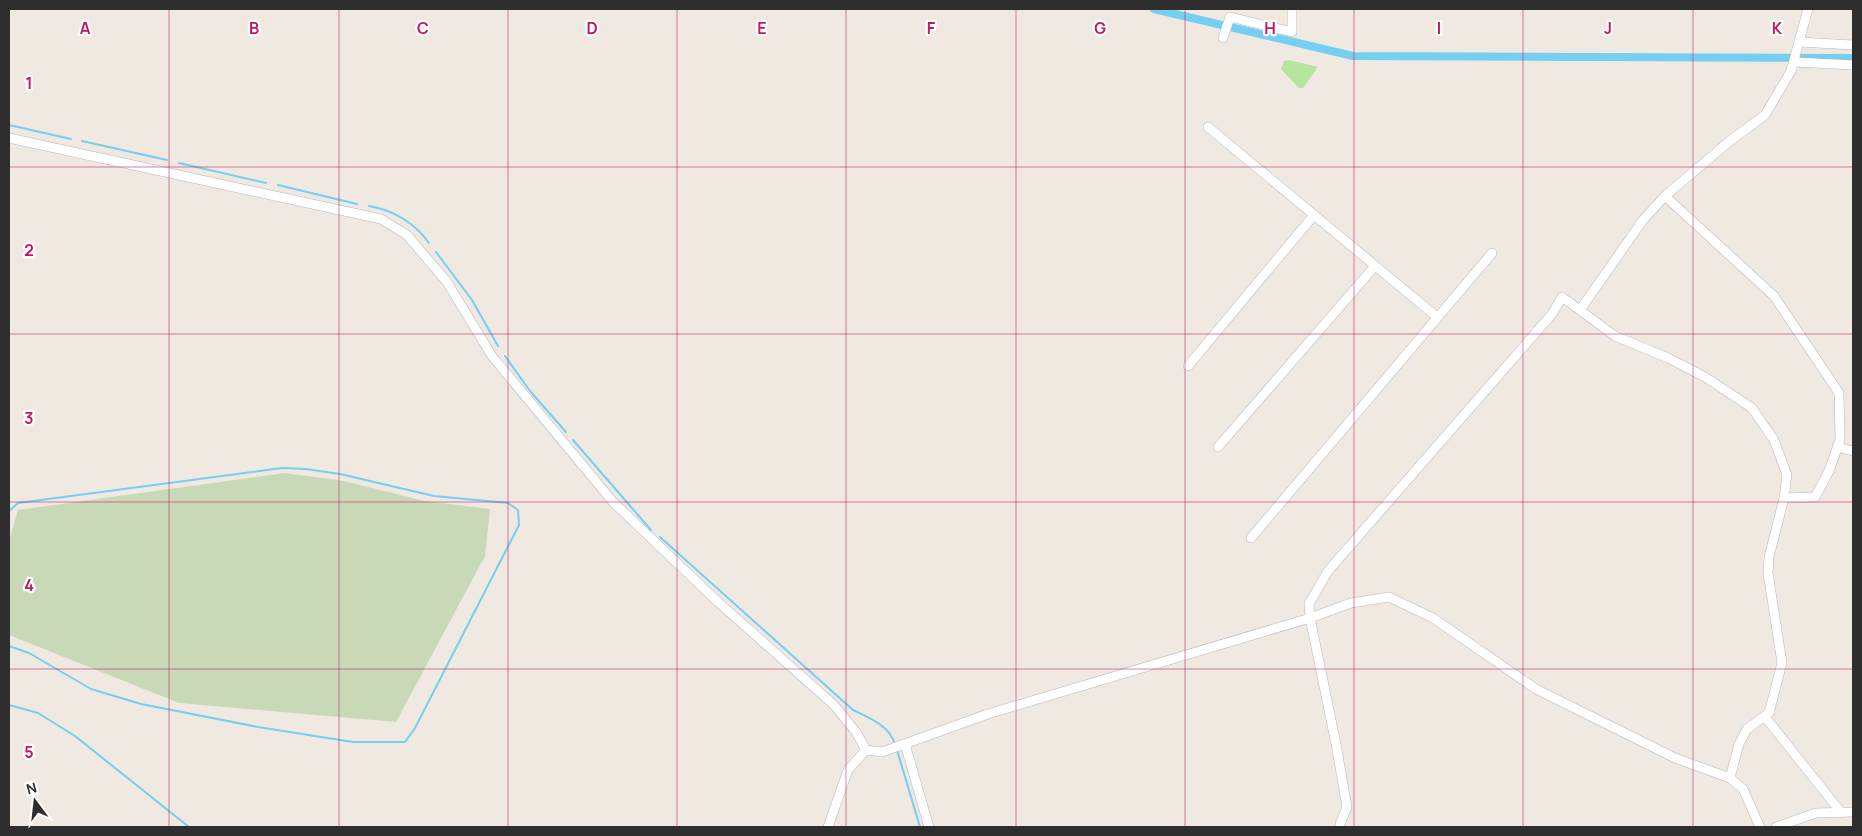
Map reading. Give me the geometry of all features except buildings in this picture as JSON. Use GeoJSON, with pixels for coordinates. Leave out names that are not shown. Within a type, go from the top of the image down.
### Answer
{"type":"FeatureCollection","features":[{"type":"Feature","properties":{"kind":"street"},"geometry":{"type":"LineString","coordinates":[[1223,38],[1230,16],[1292,32],[1292,9]]}},
{"type":"Feature","properties":{"kind":"street"},"geometry":{"type":"LineString","coordinates":[[1580,310],[1643,220],[1665,196],[1765,114],[1791,71],[1808,9]]}},
{"type":"Feature","properties":{"kind":"street"},"geometry":{"type":"LineString","coordinates":[[1798,45],[1853,45]]}},
{"type":"Feature","properties":{"kind":"street"},"geometry":{"type":"LineString","coordinates":[[1794,62],[1853,65]]}},
{"type":"Feature","properties":{"kind":"street"},"geometry":{"type":"LineString","coordinates":[[1208,127],[1437,317]]}},
{"type":"Feature","properties":{"kind":"street"},"geometry":{"type":"LineString","coordinates":[[9,138],[380,219],[407,235],[447,282],[492,356],[613,502],[718,602],[834,705],[856,732],[866,750]]}},
{"type":"Feature","properties":{"kind":"street"},"geometry":{"type":"LineString","coordinates":[[1665,196],[1774,296],[1839,393],[1840,440],[1815,497],[1784,498]]}},
{"type":"Feature","properties":{"kind":"street"},"geometry":{"type":"LineString","coordinates":[[1188,366],[1314,215]]}},
{"type":"Feature","properties":{"kind":"street"},"geometry":{"type":"LineString","coordinates":[[1251,538],[1492,253]]}},
{"type":"Feature","properties":{"kind":"street"},"geometry":{"type":"LineString","coordinates":[[1218,447],[1375,266]]}},
{"type":"Feature","properties":{"kind":"street"},"geometry":{"type":"LineString","coordinates":[[1340,827],[1346,807],[1336,744],[1310,618],[1309,604],[1328,571],[1552,314],[1562,297],[1615,336],[1668,358],[1697,373],[1752,408],[1774,440],[1787,476],[1784,498],[1769,557],[1768,573],[1782,663],[1769,713],[1747,729],[1739,744],[1730,778]]}},
{"type":"Feature","properties":{"kind":"street"},"geometry":{"type":"LineString","coordinates":[[1837,447],[1853,452]]}},
{"type":"Feature","properties":{"kind":"street"},"geometry":{"type":"LineString","coordinates":[[866,750],[882,752],[988,714],[1310,618],[1351,603],[1390,597],[1433,618],[1536,690],[1675,758],[1730,778],[1743,790],[1760,827]]}},
{"type":"Feature","properties":{"kind":"street"},"geometry":{"type":"LineString","coordinates":[[1765,717],[1840,811]]}},
{"type":"Feature","properties":{"kind":"street"},"geometry":{"type":"LineString","coordinates":[[899,746],[929,827]]}},
{"type":"Feature","properties":{"kind":"street"},"geometry":{"type":"LineString","coordinates":[[828,827],[848,770],[866,750]]}},
{"type":"Feature","properties":{"kind":"street"},"geometry":{"type":"LineString","coordinates":[[1776,827],[1816,813],[1853,812]]}},
{"type":"Feature","properties":{"kind":"green space"},"geometry":{"type":"Polygon","coordinates":[[[1289,60],[1318,67],[1303,88],[1299,88],[1281,69],[1284,61],[1289,60]]]}},
{"type":"Feature","properties":{"kind":"green space"},"geometry":{"type":"Polygon","coordinates":[[[285,473],[344,481],[425,501],[490,509],[485,556],[396,722],[179,703],[9,635],[9,541],[18,510],[285,473]]]}},
{"type":"Feature","properties":{"kind":"waterway"},"geometry":{"type":"LineString","coordinates":[[1154,9],[1353,56],[1853,58]]}},
{"type":"Feature","properties":{"kind":"waterway"},"geometry":{"type":"LineString","coordinates":[[9,125],[71,139]]}},
{"type":"Feature","properties":{"kind":"waterway"},"geometry":{"type":"LineString","coordinates":[[82,141],[167,160]]}},
{"type":"Feature","properties":{"kind":"waterway"},"geometry":{"type":"LineString","coordinates":[[179,163],[266,183]]}},
{"type":"Feature","properties":{"kind":"waterway"},"geometry":{"type":"LineString","coordinates":[[278,185],[357,204]]}},
{"type":"Feature","properties":{"kind":"waterway"},"geometry":{"type":"LineString","coordinates":[[369,206],[403,218],[417,229],[429,243]]}},
{"type":"Feature","properties":{"kind":"waterway"},"geometry":{"type":"LineString","coordinates":[[436,252],[472,300],[498,346]]}},
{"type":"Feature","properties":{"kind":"waterway"},"geometry":{"type":"LineString","coordinates":[[505,356],[530,391],[566,432]]}},
{"type":"Feature","properties":{"kind":"waterway"},"geometry":{"type":"LineString","coordinates":[[573,440],[651,530]]}},
{"type":"Feature","properties":{"kind":"waterway"},"geometry":{"type":"LineString","coordinates":[[9,511],[18,503],[282,468],[340,474],[434,496],[508,503],[518,510],[519,525],[415,728],[405,742],[353,742],[258,727],[141,704],[91,689],[29,653],[9,646]]}},
{"type":"Feature","properties":{"kind":"waterway"},"geometry":{"type":"LineString","coordinates":[[660,537],[853,710],[872,719],[883,727],[892,737],[895,744]]}},
{"type":"Feature","properties":{"kind":"waterway"},"geometry":{"type":"LineString","coordinates":[[9,705],[38,713],[75,736],[189,827]]}},
{"type":"Feature","properties":{"kind":"waterway"},"geometry":{"type":"LineString","coordinates":[[897,750],[920,827]]}}]}
